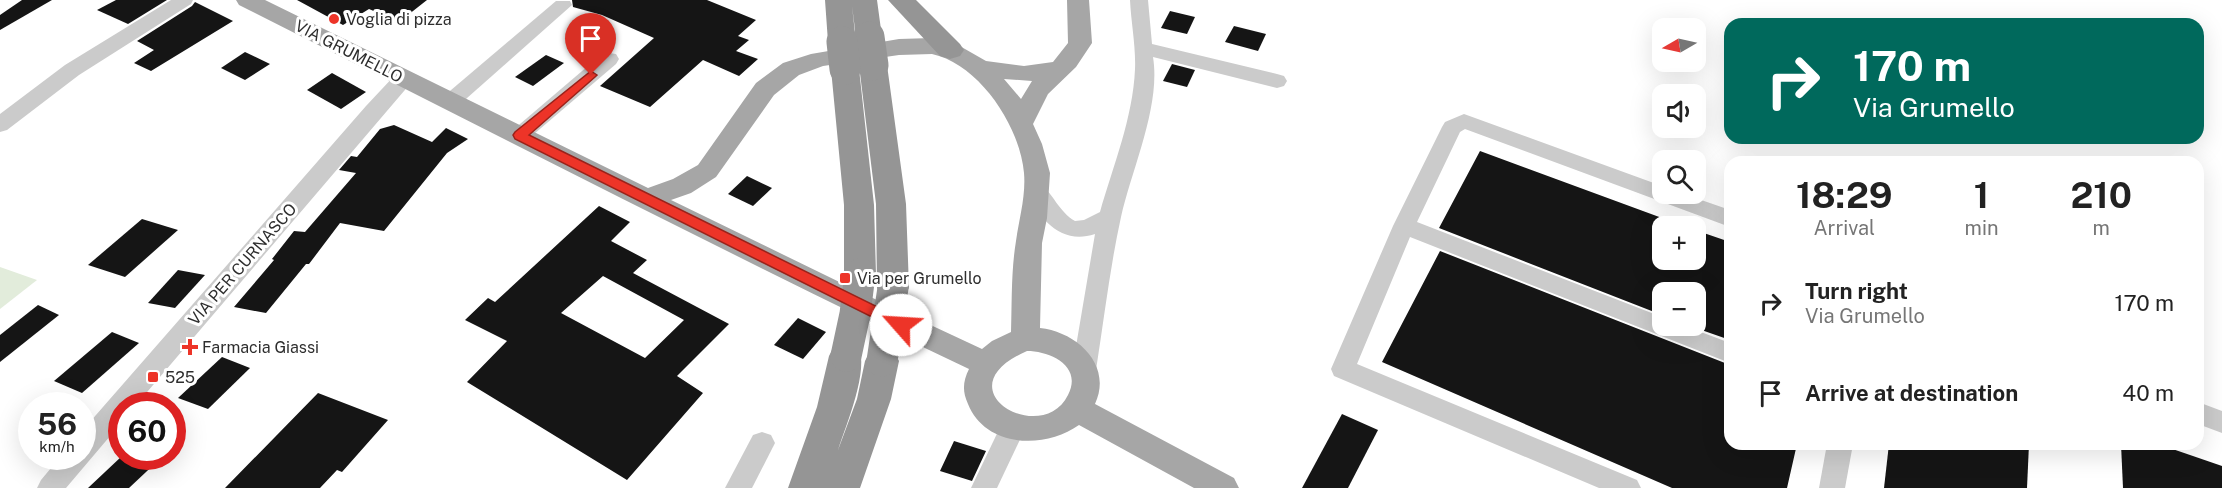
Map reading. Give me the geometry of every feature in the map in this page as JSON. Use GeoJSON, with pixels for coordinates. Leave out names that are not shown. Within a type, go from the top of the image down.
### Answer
{"type":"FeatureCollection","features":[{"type":"Feature","properties":{"kind":"highway"},"geometry":{"type":"LineString","coordinates":[[837,0],[858,53],[890,184],[894,242],[893,288],[874,399],[842,488]]}},
{"type":"Feature","properties":{"kind":"highway"},"geometry":{"type":"LineString","coordinates":[[806,488],[835,407],[855,314],[860,274],[858,53],[864,0]]}},
{"type":"Feature","properties":{"kind":"highway"},"geometry":{"type":"LineString","coordinates":[[901,0],[950,50]]}},
{"type":"Feature","properties":{"kind":"main road","name":"VIA GRUMELLO"},"geometry":{"type":"LineString","coordinates":[[247,0],[307,28],[403,80],[451,101],[901,325],[985,363]]}},
{"type":"Feature","properties":{"kind":"main road"},"geometry":{"type":"LineString","coordinates":[[1021,123],[1038,89],[1075,53],[1080,43],[1082,30],[1078,0]]}},
{"type":"Feature","properties":{"kind":"main road"},"geometry":{"type":"LineString","coordinates":[[645,199],[682,186],[707,171],[765,89],[791,69],[819,59],[899,47],[932,46],[950,50],[980,68],[1009,99],[1021,123],[1037,173],[1034,218],[1029,243],[1025,339]]}},
{"type":"Feature","properties":{"kind":"main road"},"geometry":{"type":"LineString","coordinates":[[980,68],[1024,75],[1060,69]]}},
{"type":"Feature","properties":{"kind":"main road"},"geometry":{"type":"LineString","coordinates":[[1025,339],[1055,342],[1078,358],[1084,370],[1086,383],[1084,396],[1076,409],[1060,422],[1045,428],[1012,427],[999,421],[980,401],[977,388],[979,375],[985,363],[1002,348],[1025,339]]}},
{"type":"Feature","properties":{"kind":"main road"},"geometry":{"type":"LineString","coordinates":[[1076,409],[1223,488]]}},
{"type":"Feature","properties":{"kind":"street"},"geometry":{"type":"LineString","coordinates":[[0,125],[72,70],[184,0]]}},
{"type":"Feature","properties":{"kind":"street"},"geometry":{"type":"LineString","coordinates":[[1084,370],[1110,217],[1141,99],[1146,59],[1143,52],[1139,0]]}},
{"type":"Feature","properties":{"kind":"street"},"geometry":{"type":"LineString","coordinates":[[451,101],[563,5]]}},
{"type":"Feature","properties":{"kind":"street"},"geometry":{"type":"LineString","coordinates":[[1143,52],[1155,50],[1276,81]]}},
{"type":"Feature","properties":{"kind":"street"},"geometry":{"type":"LineString","coordinates":[[520,135],[609,59]]}},
{"type":"Feature","properties":{"kind":"street","name":"VIA PER CURNASCO"},"geometry":{"type":"LineString","coordinates":[[96,434],[403,80]]}},
{"type":"Feature","properties":{"kind":"street"},"geometry":{"type":"LineString","coordinates":[[1628,488],[1590,480],[1343,369],[1404,226],[1452,126],[1464,121],[1724,217]]}},
{"type":"Feature","properties":{"kind":"street"},"geometry":{"type":"LineString","coordinates":[[1036,192],[1053,220],[1063,226],[1091,229],[1110,217]]}},
{"type":"Feature","properties":{"kind":"street"},"geometry":{"type":"LineString","coordinates":[[1404,226],[1724,351]]}},
{"type":"Feature","properties":{"kind":"street"},"geometry":{"type":"LineString","coordinates":[[2204,415],[2222,422]]}},
{"type":"Feature","properties":{"kind":"street"},"geometry":{"type":"LineString","coordinates":[[984,488],[1012,427]]}},
{"type":"Feature","properties":{"kind":"street"},"geometry":{"type":"LineString","coordinates":[[738,488],[762,443]]}},
{"type":"Feature","properties":{"kind":"street"},"geometry":{"type":"LineString","coordinates":[[1832,488],[1839,450]]}},
{"type":"Feature","properties":{"kind":"street"},"geometry":{"type":"LineString","coordinates":[[50,488],[65,470]]}},
{"type":"Feature","properties":{"kind":"green space"},"geometry":{"type":"Polygon","coordinates":[[[0,267],[37,280],[0,309],[0,267]]]}},
{"type":"Feature","properties":{"kind":"building"},"geometry":{"type":"Polygon","coordinates":[[[22,0],[52,0],[0,30],[0,15],[22,0]]]}},
{"type":"Feature","properties":{"kind":"building"},"geometry":{"type":"Polygon","coordinates":[[[116,0],[167,0],[128,24],[97,10],[116,0]]]}},
{"type":"Feature","properties":{"kind":"building"},"geometry":{"type":"Polygon","coordinates":[[[297,0],[427,0],[399,22],[369,9],[343,25],[297,0]]]}},
{"type":"Feature","properties":{"kind":"building"},"geometry":{"type":"Polygon","coordinates":[[[572,0],[707,0],[756,20],[738,36],[749,40],[736,51],[758,59],[739,76],[703,60],[650,107],[600,86],[654,38],[602,15],[573,7],[572,0]]]}},
{"type":"Feature","properties":{"kind":"building"},"geometry":{"type":"Polygon","coordinates":[[[195,2],[233,21],[151,71],[134,63],[154,50],[137,41],[195,2]]]}},
{"type":"Feature","properties":{"kind":"building"},"geometry":{"type":"Polygon","coordinates":[[[1170,11],[1195,17],[1187,34],[1161,28],[1170,11]]]}},
{"type":"Feature","properties":{"kind":"building"},"geometry":{"type":"Polygon","coordinates":[[[1234,26],[1266,34],[1258,51],[1225,42],[1234,26]]]}},
{"type":"Feature","properties":{"kind":"building"},"geometry":{"type":"Polygon","coordinates":[[[245,52],[270,64],[245,80],[221,68],[245,52]]]}},
{"type":"Feature","properties":{"kind":"building"},"geometry":{"type":"Polygon","coordinates":[[[546,55],[564,63],[533,86],[515,77],[546,55]]]}},
{"type":"Feature","properties":{"kind":"building"},"geometry":{"type":"Polygon","coordinates":[[[1172,64],[1195,70],[1187,87],[1163,81],[1172,64]]]}},
{"type":"Feature","properties":{"kind":"building"},"geometry":{"type":"Polygon","coordinates":[[[332,73],[366,92],[341,109],[307,90],[332,73]]]}},
{"type":"Feature","properties":{"kind":"building"},"geometry":{"type":"Polygon","coordinates":[[[394,125],[432,142],[446,128],[468,139],[447,153],[384,231],[340,223],[309,264],[306,264],[266,313],[234,307],[274,260],[272,259],[294,231],[305,232],[356,173],[339,170],[351,156],[357,157],[380,129],[394,125]]]}},
{"type":"Feature","properties":{"kind":"building"},"geometry":{"type":"Polygon","coordinates":[[[1480,151],[1657,216],[1652,216],[1652,270],[1706,270],[1706,234],[1724,240],[1724,338],[1706,332],[1706,282],[1652,282],[1652,311],[1439,228],[1480,151]]]}},
{"type":"Feature","properties":{"kind":"building"},"geometry":{"type":"Polygon","coordinates":[[[747,176],[772,188],[753,206],[728,194],[747,176]]]}},
{"type":"Feature","properties":{"kind":"building"},"geometry":{"type":"Polygon","coordinates":[[[599,206],[630,222],[611,241],[647,260],[633,273],[729,324],[677,376],[703,393],[627,480],[467,382],[507,341],[465,320],[488,298],[495,302],[599,206]],[[603,276],[561,313],[645,358],[684,320],[603,276]]]}},
{"type":"Feature","properties":{"kind":"building"},"geometry":{"type":"Polygon","coordinates":[[[142,219],[178,230],[125,277],[88,265],[142,219]]]}},
{"type":"Feature","properties":{"kind":"building"},"geometry":{"type":"Polygon","coordinates":[[[1440,251],[1724,363],[1724,450],[1796,450],[1787,488],[1672,488],[1382,362],[1440,251]]]}},
{"type":"Feature","properties":{"kind":"building"},"geometry":{"type":"Polygon","coordinates":[[[178,270],[205,275],[175,308],[148,303],[178,270]]]}},
{"type":"Feature","properties":{"kind":"building"},"geometry":{"type":"Polygon","coordinates":[[[38,305],[59,315],[0,362],[0,335],[38,305]]]}},
{"type":"Feature","properties":{"kind":"building"},"geometry":{"type":"Polygon","coordinates":[[[798,318],[826,332],[803,359],[774,345],[798,318]]]}},
{"type":"Feature","properties":{"kind":"building"},"geometry":{"type":"Polygon","coordinates":[[[112,332],[139,343],[83,392],[54,381],[112,332]]]}},
{"type":"Feature","properties":{"kind":"building"},"geometry":{"type":"Polygon","coordinates":[[[222,357],[250,368],[208,409],[186,401],[184,392],[222,357]]]}},
{"type":"Feature","properties":{"kind":"building"},"geometry":{"type":"Polygon","coordinates":[[[318,393],[388,420],[342,472],[337,470],[320,488],[225,488],[318,393]]]}},
{"type":"Feature","properties":{"kind":"building"},"geometry":{"type":"Polygon","coordinates":[[[1342,414],[1378,430],[1348,488],[1302,488],[1342,414]]]}},
{"type":"Feature","properties":{"kind":"building"},"geometry":{"type":"Polygon","coordinates":[[[954,441],[986,451],[972,481],[940,471],[954,441]]]}},
{"type":"Feature","properties":{"kind":"building"},"geometry":{"type":"Polygon","coordinates":[[[1888,450],[2029,450],[2027,488],[1884,488],[1888,450]]]}},
{"type":"Feature","properties":{"kind":"building"},"geometry":{"type":"Polygon","coordinates":[[[2121,450],[2175,450],[2222,466],[2222,488],[2123,488],[2121,450]]]}},
{"type":"Feature","properties":{"kind":"building"},"geometry":{"type":"Polygon","coordinates":[[[108,469],[148,470],[129,488],[88,488],[108,469]]]}},
{"type":"Feature","properties":{"kind":"place","name":"Voglia di pizza"},"geometry":{"type":"Point","coordinates":[334,19]}},
{"type":"Feature","properties":{"kind":"place","name":"Via per Grumello"},"geometry":{"type":"Point","coordinates":[845,278]}},
{"type":"Feature","properties":{"kind":"place","name":"Farmacia Giassi"},"geometry":{"type":"Point","coordinates":[190,347]}},
{"type":"Feature","properties":{"kind":"place","name":"525"},"geometry":{"type":"Point","coordinates":[153,377]}},
{"type":"Feature","properties":{"kind":"route"},"geometry":{"type":"LineString","coordinates":[[591,75],[520,135],[901,325]]}}]}
